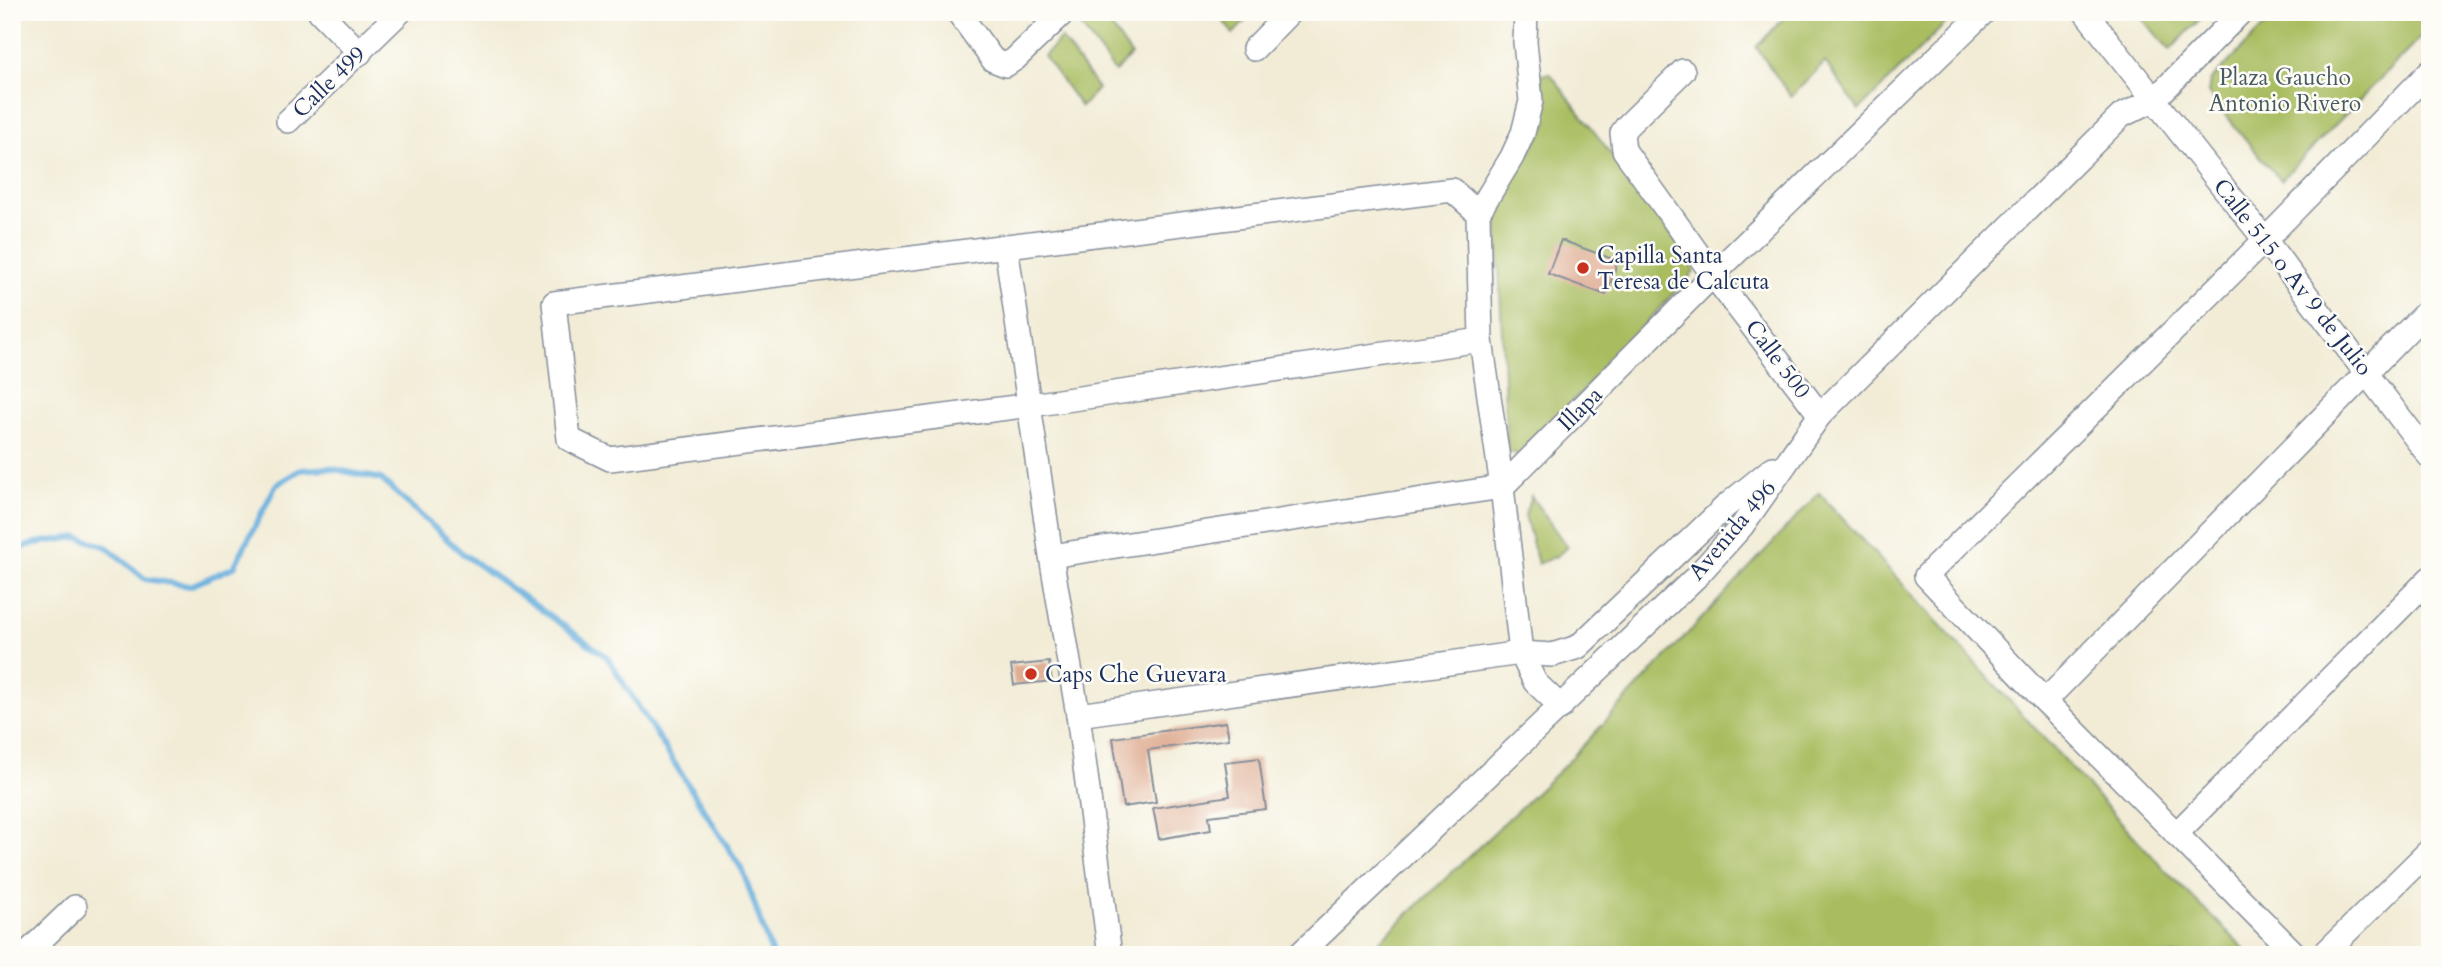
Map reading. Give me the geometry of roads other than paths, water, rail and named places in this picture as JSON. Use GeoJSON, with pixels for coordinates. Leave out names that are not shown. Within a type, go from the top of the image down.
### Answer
{"type":"FeatureCollection","features":[{"type":"Feature","properties":{"kind":"street"},"geometry":{"type":"LineString","coordinates":[[320,12],[360,53]]}},
{"type":"Feature","properties":{"kind":"street","name":"Calle 499"},"geometry":{"type":"LineString","coordinates":[[288,121],[400,12]]}},
{"type":"Feature","properties":{"kind":"street"},"geometry":{"type":"LineString","coordinates":[[958,12],[993,60],[1006,65],[1064,12]]}},
{"type":"Feature","properties":{"kind":"street"},"geometry":{"type":"LineString","coordinates":[[1254,48],[1290,12]]}},
{"type":"Feature","properties":{"kind":"street"},"geometry":{"type":"LineString","coordinates":[[1525,12],[1531,101],[1523,133],[1513,157],[1478,213],[1480,340],[1502,487],[1521,653],[1535,682],[1561,707]]}},
{"type":"Feature","properties":{"kind":"street","name":"Illapa"},"geometry":{"type":"LineString","coordinates":[[1502,487],[1713,275],[1984,12]]}},
{"type":"Feature","properties":{"kind":"street","name":"Calle 515 o Av 9 de Julio"},"geometry":{"type":"LineString","coordinates":[[2085,12],[2265,240],[2430,457]]}},
{"type":"Feature","properties":{"kind":"street","name":"Avenida 496"},"geometry":{"type":"LineString","coordinates":[[1299,955],[1561,707],[1714,556],[1742,526],[1820,415],[2121,116],[2155,99],[2241,12]]}},
{"type":"Feature","properties":{"kind":"street","name":"Calle 500"},"geometry":{"type":"LineString","coordinates":[[1683,71],[1622,133],[1624,150],[1713,275],[1820,415]]}},
{"type":"Feature","properties":{"kind":"street"},"geometry":{"type":"LineString","coordinates":[[2296,955],[2045,701],[1926,576],[2265,240],[2430,71]]}},
{"type":"Feature","properties":{"kind":"street"},"geometry":{"type":"LineString","coordinates":[[1478,213],[1452,190],[554,303],[569,439],[610,459],[1031,405],[1480,340]]}},
{"type":"Feature","properties":{"kind":"street"},"geometry":{"type":"LineString","coordinates":[[1006,246],[1051,556],[1078,715],[1110,955]]}},
{"type":"Feature","properties":{"kind":"street"},"geometry":{"type":"LineString","coordinates":[[2045,701],[2430,308]]}},
{"type":"Feature","properties":{"kind":"street"},"geometry":{"type":"LineString","coordinates":[[1078,715],[1521,653],[1552,655],[1578,647],[1726,506],[1794,452]]}},
{"type":"Feature","properties":{"kind":"street"},"geometry":{"type":"LineString","coordinates":[[1051,556],[1502,487]]}},
{"type":"Feature","properties":{"kind":"street"},"geometry":{"type":"LineString","coordinates":[[2176,834],[2430,578]]}},
{"type":"Feature","properties":{"kind":"street"},"geometry":{"type":"LineString","coordinates":[[2323,955],[2430,850]]}},
{"type":"Feature","properties":{"kind":"street"},"geometry":{"type":"LineString","coordinates":[[26,955],[75,906]]}},
{"type":"Feature","properties":{"kind":"waterway"},"geometry":{"type":"LineString","coordinates":[[12,551],[36,543],[78,537],[107,547],[145,579],[190,586],[234,567],[276,485],[300,470],[329,468],[381,479],[462,553],[607,657],[743,871],[772,955]]}},
{"type":"Feature","properties":{"kind":"place","name":"Capilla Santa Teresa de Calcuta"},"geometry":{"type":"Point","coordinates":[1583,268]}},
{"type":"Feature","properties":{"kind":"place","name":"Caps Che Guevara"},"geometry":{"type":"Point","coordinates":[1031,674]}},
{"type":"Feature","properties":{"kind":"park label","name":"Plaza Gaucho Antonio Rivero"},"geometry":{"type":"Point","coordinates":[2285,90]}}]}
